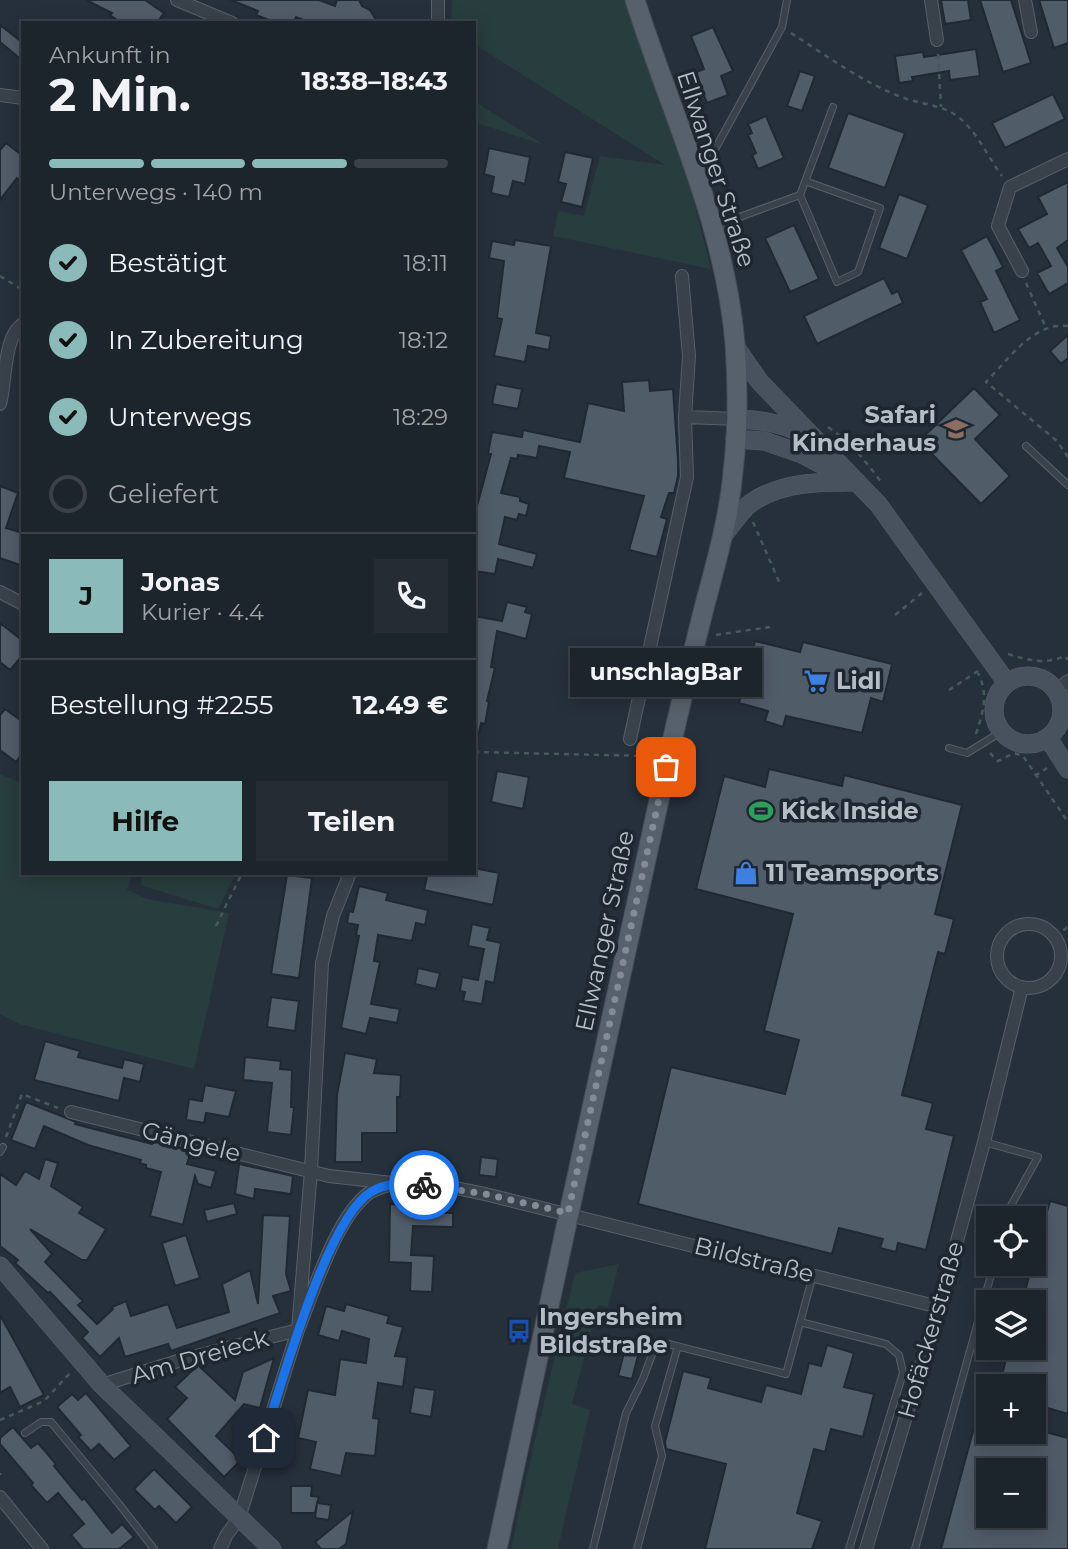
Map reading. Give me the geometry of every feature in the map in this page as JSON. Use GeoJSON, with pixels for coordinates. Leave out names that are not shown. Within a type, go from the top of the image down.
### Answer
{"type":"FeatureCollection","features":[{"type":"Feature","properties":{"kind":"main road","name":"Ellwanger Straße"},"geometry":{"type":"LineString","coordinates":[[497,1549],[677,718],[723,536],[733,474],[736,429],[735,346],[727,284],[714,226],[693,161],[673,113],[635,0]]}},
{"type":"Feature","properties":{"kind":"main road"},"geometry":{"type":"LineString","coordinates":[[735,346],[759,381],[878,503],[984,667],[1006,683]]}},
{"type":"Feature","properties":{"kind":"main road"},"geometry":{"type":"LineString","coordinates":[[736,429],[766,420],[802,433],[829,452]]}},
{"type":"Feature","properties":{"kind":"main road"},"geometry":{"type":"LineString","coordinates":[[736,429],[802,454],[857,482]]}},
{"type":"Feature","properties":{"kind":"main road"},"geometry":{"type":"LineString","coordinates":[[723,536],[750,503],[779,489],[815,481],[857,482]]}},
{"type":"Feature","properties":{"kind":"main road"},"geometry":{"type":"LineString","coordinates":[[1028,676],[1062,686],[1061,721],[1048,738],[1029,744],[1019,743],[1002,732],[994,712],[999,691],[1006,683],[1028,676]]}},
{"type":"Feature","properties":{"kind":"main road"},"geometry":{"type":"LineString","coordinates":[[1048,738],[1068,769]]}},
{"type":"Feature","properties":{"kind":"main road"},"geometry":{"type":"LineString","coordinates":[[0,1266],[102,1385],[272,1549]]}},
{"type":"Feature","properties":{"kind":"street"},"geometry":{"type":"LineString","coordinates":[[177,0],[227,21]]}},
{"type":"Feature","properties":{"kind":"street"},"geometry":{"type":"LineString","coordinates":[[438,0],[438,21]]}},
{"type":"Feature","properties":{"kind":"street"},"geometry":{"type":"LineString","coordinates":[[931,0],[937,40]]}},
{"type":"Feature","properties":{"kind":"street"},"geometry":{"type":"LineString","coordinates":[[1025,0],[1031,32]]}},
{"type":"Feature","properties":{"kind":"street"},"geometry":{"type":"LineString","coordinates":[[0,94],[21,98]]}},
{"type":"Feature","properties":{"kind":"street"},"geometry":{"type":"LineString","coordinates":[[1022,271],[998,226],[1010,187],[1068,159]]}},
{"type":"Feature","properties":{"kind":"street"},"geometry":{"type":"LineString","coordinates":[[630,738],[687,477],[685,417],[689,356],[682,276]]}},
{"type":"Feature","properties":{"kind":"street"},"geometry":{"type":"LineString","coordinates":[[0,404],[4,392],[6,359],[21,325]]}},
{"type":"Feature","properties":{"kind":"street"},"geometry":{"type":"LineString","coordinates":[[685,417],[736,429]]}},
{"type":"Feature","properties":{"kind":"street"},"geometry":{"type":"LineString","coordinates":[[0,592],[21,603]]}},
{"type":"Feature","properties":{"kind":"street"},"geometry":{"type":"LineString","coordinates":[[298,1330],[311,1170],[322,963],[333,916],[349,875]]}},
{"type":"Feature","properties":{"kind":"street"},"geometry":{"type":"LineString","coordinates":[[1028,924],[1038,925],[1055,936],[1061,954],[1056,973],[1041,986],[1022,987],[1012,983],[999,968],[998,948],[1009,931],[1028,924]]}},
{"type":"Feature","properties":{"kind":"street","name":"Hofäckerstraße"},"geometry":{"type":"LineString","coordinates":[[866,1549],[939,1307],[984,1142],[1022,987]]}},
{"type":"Feature","properties":{"kind":"street","name":"Gängele"},"geometry":{"type":"LineString","coordinates":[[71,1112],[329,1176],[396,1183]]}},
{"type":"Feature","properties":{"kind":"street"},"geometry":{"type":"LineString","coordinates":[[220,1549],[239,1518],[298,1330],[337,1235],[354,1208],[370,1192],[396,1183]]}},
{"type":"Feature","properties":{"kind":"street","name":"Bildstraße"},"geometry":{"type":"LineString","coordinates":[[396,1183],[448,1187],[568,1213],[939,1307]]}},
{"type":"Feature","properties":{"kind":"street","name":"Am Dreieck"},"geometry":{"type":"LineString","coordinates":[[102,1385],[181,1360],[298,1330]]}},
{"type":"Feature","properties":{"kind":"street"},"geometry":{"type":"LineString","coordinates":[[0,1497],[42,1549]]}},
{"type":"Feature","properties":{"kind":"lane"},"geometry":{"type":"LineString","coordinates":[[693,161],[713,153],[782,27],[788,0]]}},
{"type":"Feature","properties":{"kind":"lane"},"geometry":{"type":"LineString","coordinates":[[805,181],[880,208],[858,272],[836,282],[800,195],[805,181],[833,107]]}},
{"type":"Feature","properties":{"kind":"lane"},"geometry":{"type":"LineString","coordinates":[[714,226],[800,195]]}},
{"type":"Feature","properties":{"kind":"lane"},"geometry":{"type":"LineString","coordinates":[[1026,446],[1068,485]]}},
{"type":"Feature","properties":{"kind":"lane"},"geometry":{"type":"LineString","coordinates":[[949,748],[967,753],[1002,732]]}},
{"type":"Feature","properties":{"kind":"lane"},"geometry":{"type":"LineString","coordinates":[[984,1142],[1038,1157],[1011,1206]]}},
{"type":"Feature","properties":{"kind":"lane"},"geometry":{"type":"LineString","coordinates":[[593,1549],[626,1413],[643,1379],[657,1341],[786,1374],[813,1275]]}},
{"type":"Feature","properties":{"kind":"lane"},"geometry":{"type":"LineString","coordinates":[[915,1549],[991,1276]]}},
{"type":"Feature","properties":{"kind":"lane"},"geometry":{"type":"LineString","coordinates":[[800,1322],[886,1344],[898,1356],[903,1373],[849,1549]]}},
{"type":"Feature","properties":{"kind":"lane"},"geometry":{"type":"LineString","coordinates":[[637,1549],[662,1456],[655,1426],[678,1346]]}},
{"type":"Feature","properties":{"kind":"lane"},"geometry":{"type":"LineString","coordinates":[[25,1433],[41,1422],[51,1422],[154,1549]]}},
{"type":"Feature","properties":{"kind":"path"},"geometry":{"type":"LineString","coordinates":[[782,27],[874,84],[907,99],[941,107],[955,115],[971,128],[988,158],[1010,187]]}},
{"type":"Feature","properties":{"kind":"path"},"geometry":{"type":"LineString","coordinates":[[937,40],[941,107]]}},
{"type":"Feature","properties":{"kind":"path"},"geometry":{"type":"LineString","coordinates":[[1022,271],[1046,328]]}},
{"type":"Feature","properties":{"kind":"path"},"geometry":{"type":"LineString","coordinates":[[0,276],[21,289]]}},
{"type":"Feature","properties":{"kind":"path"},"geometry":{"type":"LineString","coordinates":[[1068,326],[1046,328],[1028,339],[986,382],[1057,441],[1068,457]]}},
{"type":"Feature","properties":{"kind":"path"},"geometry":{"type":"LineString","coordinates":[[824,424],[844,438],[862,456],[883,484]]}},
{"type":"Feature","properties":{"kind":"path"},"geometry":{"type":"LineString","coordinates":[[750,516],[781,586]]}},
{"type":"Feature","properties":{"kind":"path"},"geometry":{"type":"LineString","coordinates":[[918,587],[927,599]]}},
{"type":"Feature","properties":{"kind":"path"},"geometry":{"type":"LineString","coordinates":[[895,615],[922,593]]}},
{"type":"Feature","properties":{"kind":"path"},"geometry":{"type":"LineString","coordinates":[[709,636],[770,627]]}},
{"type":"Feature","properties":{"kind":"path"},"geometry":{"type":"LineString","coordinates":[[949,690],[1006,654],[1033,661],[1054,662],[1067,657]]}},
{"type":"Feature","properties":{"kind":"path"},"geometry":{"type":"LineString","coordinates":[[984,667],[986,699],[975,736],[998,761],[1014,753],[1023,756],[1068,822]]}},
{"type":"Feature","properties":{"kind":"path"},"geometry":{"type":"LineString","coordinates":[[476,752],[646,756],[656,747]]}},
{"type":"Feature","properties":{"kind":"path"},"geometry":{"type":"LineString","coordinates":[[216,926],[241,875]]}},
{"type":"Feature","properties":{"kind":"path"},"geometry":{"type":"LineString","coordinates":[[1055,936],[1068,927]]}},
{"type":"Feature","properties":{"kind":"path"},"geometry":{"type":"LineString","coordinates":[[1,1149],[22,1094],[71,1112]]}},
{"type":"Feature","properties":{"kind":"path"},"geometry":{"type":"LineString","coordinates":[[0,1420],[44,1401],[82,1363]]}},
{"type":"Feature","properties":{"kind":"green space"},"geometry":{"type":"Polygon","coordinates":[[[452,0],[625,0],[691,191],[711,269],[553,236],[558,211],[584,216],[600,156],[665,165],[476,45],[476,21],[451,21],[452,0]]]}},
{"type":"Feature","properties":{"kind":"green space"},"geometry":{"type":"Polygon","coordinates":[[[476,102],[544,145],[476,123],[476,102]]]}},
{"type":"Feature","properties":{"kind":"green space"},"geometry":{"type":"Polygon","coordinates":[[[0,774],[21,783],[21,875],[131,875],[127,890],[147,899],[229,913],[194,1069],[19,1024],[0,1014],[0,774]]]}},
{"type":"Feature","properties":{"kind":"green space"},"geometry":{"type":"Polygon","coordinates":[[[143,875],[235,875],[218,909],[140,885],[143,875]]]}},
{"type":"Feature","properties":{"kind":"green space"},"geometry":{"type":"Polygon","coordinates":[[[619,1264],[608,1307],[598,1305],[572,1404],[590,1410],[558,1549],[511,1549],[575,1273],[619,1264]]]}},
{"type":"Feature","properties":{"kind":"building"},"geometry":{"type":"Polygon","coordinates":[[[86,0],[145,0],[164,13],[158,21],[118,21],[110,15],[112,13],[86,0]]]}},
{"type":"Feature","properties":{"kind":"building"},"geometry":{"type":"Polygon","coordinates":[[[231,0],[319,0],[335,6],[337,0],[359,0],[377,21],[307,21],[296,17],[295,21],[272,21],[256,15],[258,11],[231,0]]]}},
{"type":"Feature","properties":{"kind":"building"},"geometry":{"type":"Polygon","coordinates":[[[941,0],[968,0],[971,20],[945,24],[941,0]]]}},
{"type":"Feature","properties":{"kind":"building"},"geometry":{"type":"Polygon","coordinates":[[[980,0],[1011,0],[1031,63],[1003,72],[980,0]]]}},
{"type":"Feature","properties":{"kind":"building"},"geometry":{"type":"Polygon","coordinates":[[[1039,0],[1068,0],[1068,43],[1054,48],[1039,0]]]}},
{"type":"Feature","properties":{"kind":"building"},"geometry":{"type":"Polygon","coordinates":[[[0,25],[21,41],[21,59],[0,42],[0,25]]]}},
{"type":"Feature","properties":{"kind":"building"},"geometry":{"type":"Polygon","coordinates":[[[713,27],[733,71],[721,76],[728,95],[707,103],[694,73],[704,69],[691,36],[713,27]]]}},
{"type":"Feature","properties":{"kind":"building"},"geometry":{"type":"Polygon","coordinates":[[[976,49],[980,76],[950,80],[949,71],[912,77],[913,81],[899,83],[895,56],[923,52],[924,57],[976,49]]]}},
{"type":"Feature","properties":{"kind":"building"},"geometry":{"type":"Polygon","coordinates":[[[800,71],[815,76],[802,111],[787,106],[800,71]]]}},
{"type":"Feature","properties":{"kind":"building"},"geometry":{"type":"Polygon","coordinates":[[[1053,94],[1065,119],[1005,148],[992,123],[1053,94]]]}},
{"type":"Feature","properties":{"kind":"building"},"geometry":{"type":"Polygon","coordinates":[[[848,113],[905,133],[885,188],[828,168],[848,113]]]}},
{"type":"Feature","properties":{"kind":"building"},"geometry":{"type":"Polygon","coordinates":[[[766,116],[784,158],[758,169],[752,155],[756,153],[748,135],[752,133],[748,124],[766,116]]]}},
{"type":"Feature","properties":{"kind":"building"},"geometry":{"type":"Polygon","coordinates":[[[6,143],[21,154],[21,181],[17,178],[0,200],[0,150],[6,143]]]}},
{"type":"Feature","properties":{"kind":"building"},"geometry":{"type":"Polygon","coordinates":[[[489,148],[530,157],[525,184],[513,181],[509,197],[491,193],[494,177],[484,174],[489,148]]]}},
{"type":"Feature","properties":{"kind":"building"},"geometry":{"type":"Polygon","coordinates":[[[565,152],[593,158],[582,207],[561,202],[566,184],[558,182],[565,152]]]}},
{"type":"Feature","properties":{"kind":"building"},"geometry":{"type":"Polygon","coordinates":[[[1068,182],[1068,240],[1057,248],[1068,267],[1068,283],[1049,294],[1037,273],[1051,266],[1038,243],[1029,248],[1018,229],[1047,214],[1038,197],[1068,182]]]}},
{"type":"Feature","properties":{"kind":"building"},"geometry":{"type":"Polygon","coordinates":[[[899,194],[928,205],[907,259],[879,248],[899,194]]]}},
{"type":"Feature","properties":{"kind":"building"},"geometry":{"type":"Polygon","coordinates":[[[794,225],[819,279],[790,292],[765,238],[794,225]]]}},
{"type":"Feature","properties":{"kind":"building"},"geometry":{"type":"Polygon","coordinates":[[[987,236],[1003,267],[996,271],[1020,320],[994,333],[980,302],[987,299],[961,250],[987,236]]]}},
{"type":"Feature","properties":{"kind":"building"},"geometry":{"type":"Polygon","coordinates":[[[515,240],[551,246],[536,333],[551,336],[549,350],[528,346],[525,362],[494,356],[502,319],[497,318],[504,261],[489,258],[492,241],[514,245],[515,240]]]}},
{"type":"Feature","properties":{"kind":"building"},"geometry":{"type":"Polygon","coordinates":[[[884,278],[892,294],[898,291],[903,303],[817,344],[804,316],[884,278]]]}},
{"type":"Feature","properties":{"kind":"building"},"geometry":{"type":"Polygon","coordinates":[[[1068,335],[1068,358],[1061,364],[1050,351],[1068,335]]]}},
{"type":"Feature","properties":{"kind":"building"},"geometry":{"type":"Polygon","coordinates":[[[649,380],[650,391],[673,389],[678,476],[674,493],[669,493],[661,517],[667,519],[657,557],[629,550],[644,496],[564,478],[570,452],[539,446],[537,458],[518,455],[517,459],[511,458],[501,493],[520,497],[520,501],[529,504],[526,516],[519,514],[517,520],[505,517],[499,544],[537,554],[533,568],[498,559],[495,574],[476,571],[476,510],[491,454],[488,454],[492,432],[522,437],[523,430],[580,442],[588,403],[624,411],[622,382],[649,380]]]}},
{"type":"Feature","properties":{"kind":"building"},"geometry":{"type":"Polygon","coordinates":[[[496,384],[522,389],[518,409],[492,404],[496,384]]]}},
{"type":"Feature","properties":{"kind":"building"},"geometry":{"type":"Polygon","coordinates":[[[974,388],[1000,415],[975,439],[1010,476],[981,504],[919,441],[974,388]]]}},
{"type":"Feature","properties":{"kind":"building"},"geometry":{"type":"Polygon","coordinates":[[[0,486],[18,493],[6,528],[21,532],[21,565],[0,558],[0,486]]]}},
{"type":"Feature","properties":{"kind":"building"},"geometry":{"type":"Polygon","coordinates":[[[507,602],[527,607],[525,612],[532,614],[526,639],[497,631],[491,667],[495,668],[485,724],[481,723],[479,733],[476,732],[476,616],[502,621],[507,602]]]}},
{"type":"Feature","properties":{"kind":"building"},"geometry":{"type":"Polygon","coordinates":[[[0,623],[21,639],[21,657],[10,670],[0,662],[0,623]]]}},
{"type":"Feature","properties":{"kind":"building","name":"Lidl"},"geometry":{"type":"Polygon","coordinates":[[[755,641],[800,652],[803,642],[892,664],[883,702],[871,698],[862,733],[786,716],[783,727],[765,721],[768,711],[739,703],[755,641]]]}},
{"type":"Feature","properties":{"kind":"building"},"geometry":{"type":"Polygon","coordinates":[[[5,709],[21,721],[21,755],[16,762],[0,750],[0,715],[5,709]]]}},
{"type":"Feature","properties":{"kind":"building"},"geometry":{"type":"Polygon","coordinates":[[[769,769],[842,786],[844,775],[962,805],[935,914],[954,919],[945,954],[938,952],[902,1095],[933,1103],[926,1129],[954,1136],[926,1250],[898,1243],[896,1252],[880,1248],[883,1239],[839,1228],[832,1254],[638,1204],[671,1067],[785,1094],[799,1040],[764,1031],[793,914],[696,889],[724,776],[765,787],[769,769]]]}},
{"type":"Feature","properties":{"kind":"building"},"geometry":{"type":"Polygon","coordinates":[[[497,771],[529,777],[523,809],[491,802],[497,771]]]}},
{"type":"Feature","properties":{"kind":"building"},"geometry":{"type":"Polygon","coordinates":[[[476,868],[499,873],[493,905],[424,890],[428,875],[476,875],[476,868]]]}},
{"type":"Feature","properties":{"kind":"building"},"geometry":{"type":"Polygon","coordinates":[[[287,875],[312,878],[299,978],[271,974],[287,875]]]}},
{"type":"Feature","properties":{"kind":"building"},"geometry":{"type":"Polygon","coordinates":[[[359,886],[388,893],[386,900],[428,910],[425,925],[416,923],[412,941],[378,935],[374,961],[380,962],[371,1004],[400,1009],[397,1023],[370,1018],[366,1034],[341,1028],[359,936],[356,935],[358,925],[347,923],[349,911],[353,912],[359,886]]]}},
{"type":"Feature","properties":{"kind":"building"},"geometry":{"type":"Polygon","coordinates":[[[472,924],[490,928],[487,940],[501,943],[494,983],[486,981],[482,1004],[463,1001],[465,992],[460,991],[462,977],[478,980],[484,949],[468,946],[472,924]]]}},
{"type":"Feature","properties":{"kind":"building"},"geometry":{"type":"Polygon","coordinates":[[[418,968],[440,973],[436,989],[415,984],[418,968]]]}},
{"type":"Feature","properties":{"kind":"building"},"geometry":{"type":"Polygon","coordinates":[[[271,997],[299,1001],[295,1031],[267,1027],[271,997]]]}},
{"type":"Feature","properties":{"kind":"building"},"geometry":{"type":"Polygon","coordinates":[[[45,1041],[80,1051],[78,1057],[122,1068],[124,1059],[144,1064],[140,1082],[124,1078],[119,1101],[34,1080],[45,1041]]]}},
{"type":"Feature","properties":{"kind":"building"},"geometry":{"type":"Polygon","coordinates":[[[345,1053],[377,1059],[374,1073],[401,1075],[400,1097],[397,1097],[397,1133],[362,1133],[362,1162],[335,1162],[337,1095],[345,1053]]]}},
{"type":"Feature","properties":{"kind":"building"},"geometry":{"type":"Polygon","coordinates":[[[245,1057],[281,1061],[280,1069],[292,1070],[291,1107],[294,1107],[291,1135],[267,1132],[272,1083],[243,1080],[245,1057]]]}},
{"type":"Feature","properties":{"kind":"building"},"geometry":{"type":"Polygon","coordinates":[[[205,1085],[236,1091],[229,1117],[206,1113],[204,1123],[186,1120],[189,1099],[202,1101],[205,1085]]]}},
{"type":"Feature","properties":{"kind":"building"},"geometry":{"type":"Polygon","coordinates":[[[26,1102],[76,1122],[75,1124],[191,1151],[187,1164],[216,1171],[211,1188],[198,1184],[195,1176],[183,1225],[150,1216],[161,1172],[146,1168],[146,1165],[140,1163],[141,1160],[88,1145],[44,1126],[35,1149],[11,1140],[26,1102]]]}},
{"type":"Feature","properties":{"kind":"building"},"geometry":{"type":"Polygon","coordinates":[[[481,1157],[498,1159],[496,1177],[479,1175],[481,1157]]]}},
{"type":"Feature","properties":{"kind":"building"},"geometry":{"type":"Polygon","coordinates":[[[45,1159],[58,1163],[51,1186],[83,1207],[79,1213],[106,1229],[87,1260],[82,1260],[30,1229],[52,1254],[45,1262],[83,1301],[78,1305],[97,1324],[112,1307],[126,1301],[131,1316],[168,1304],[177,1328],[229,1312],[222,1284],[250,1270],[258,1304],[263,1215],[290,1216],[286,1274],[291,1291],[273,1296],[280,1313],[171,1351],[168,1344],[125,1357],[119,1338],[100,1357],[82,1338],[88,1332],[50,1292],[15,1263],[18,1260],[0,1246],[0,1174],[16,1185],[25,1171],[39,1179],[45,1159]]]}},
{"type":"Feature","properties":{"kind":"building"},"geometry":{"type":"Polygon","coordinates":[[[239,1164],[293,1176],[291,1194],[255,1189],[254,1199],[235,1194],[239,1164]]]}},
{"type":"Feature","properties":{"kind":"building"},"geometry":{"type":"Polygon","coordinates":[[[1050,1201],[1068,1206],[1068,1414],[1046,1408],[1046,1374],[1002,1374],[1006,1360],[1046,1360],[1046,1290],[1025,1290],[1029,1276],[1046,1276],[1046,1215],[1050,1201]]]}},
{"type":"Feature","properties":{"kind":"building"},"geometry":{"type":"Polygon","coordinates":[[[234,1203],[237,1214],[207,1222],[204,1210],[234,1203]]]}},
{"type":"Feature","properties":{"kind":"building"},"geometry":{"type":"Polygon","coordinates":[[[390,1204],[439,1206],[439,1213],[453,1213],[453,1227],[413,1226],[411,1255],[434,1256],[432,1292],[410,1291],[411,1263],[389,1262],[390,1204]]]}},
{"type":"Feature","properties":{"kind":"building"},"geometry":{"type":"Polygon","coordinates":[[[186,1235],[200,1278],[175,1286],[162,1243],[186,1235]]]}},
{"type":"Feature","properties":{"kind":"building"},"geometry":{"type":"Polygon","coordinates":[[[346,1304],[389,1316],[387,1323],[403,1327],[395,1356],[407,1357],[403,1387],[378,1383],[373,1418],[379,1419],[375,1456],[346,1453],[341,1476],[310,1469],[316,1442],[298,1438],[308,1390],[335,1395],[340,1359],[366,1363],[369,1339],[342,1331],[339,1341],[318,1335],[326,1306],[344,1311],[346,1304]]]}},
{"type":"Feature","properties":{"kind":"building"},"geometry":{"type":"Polygon","coordinates":[[[0,1315],[44,1395],[20,1407],[10,1387],[0,1393],[0,1315]]]}},
{"type":"Feature","properties":{"kind":"building"},"geometry":{"type":"Polygon","coordinates":[[[827,1345],[854,1353],[844,1387],[874,1394],[863,1437],[831,1429],[825,1452],[814,1449],[797,1513],[822,1521],[812,1549],[705,1549],[726,1464],[666,1449],[665,1442],[683,1371],[711,1378],[708,1388],[761,1402],[766,1385],[801,1394],[809,1363],[821,1366],[827,1345]]]}},
{"type":"Feature","properties":{"kind":"building"},"geometry":{"type":"Polygon","coordinates":[[[625,1349],[639,1352],[632,1379],[618,1376],[625,1349]]]}},
{"type":"Feature","properties":{"kind":"building"},"geometry":{"type":"Polygon","coordinates":[[[274,1358],[260,1408],[244,1404],[216,1436],[241,1460],[224,1477],[167,1419],[187,1398],[175,1387],[198,1365],[235,1400],[243,1372],[274,1358]]]}},
{"type":"Feature","properties":{"kind":"building"},"geometry":{"type":"Polygon","coordinates":[[[414,1387],[435,1390],[431,1417],[410,1413],[414,1387]]]}},
{"type":"Feature","properties":{"kind":"building"},"geometry":{"type":"Polygon","coordinates":[[[86,1393],[131,1446],[114,1460],[99,1444],[91,1451],[57,1407],[72,1394],[78,1400],[86,1393]]]}},
{"type":"Feature","properties":{"kind":"building"},"geometry":{"type":"Polygon","coordinates":[[[976,1420],[976,1444],[1046,1444],[1046,1432],[1068,1438],[1068,1549],[941,1549],[976,1420]]]}},
{"type":"Feature","properties":{"kind":"building"},"geometry":{"type":"Polygon","coordinates":[[[13,1427],[31,1448],[38,1443],[56,1464],[54,1466],[112,1533],[122,1524],[134,1537],[119,1549],[83,1549],[71,1535],[84,1524],[58,1493],[47,1503],[0,1444],[0,1438],[13,1427]]]}},
{"type":"Feature","properties":{"kind":"building"},"geometry":{"type":"Polygon","coordinates":[[[154,1469],[192,1507],[176,1523],[159,1506],[155,1510],[134,1489],[154,1469]]]}},
{"type":"Feature","properties":{"kind":"building"},"geometry":{"type":"Polygon","coordinates":[[[291,1486],[312,1486],[311,1496],[319,1497],[317,1503],[331,1505],[329,1520],[315,1518],[317,1504],[315,1513],[291,1513],[291,1486]]]}},
{"type":"Feature","properties":{"kind":"building"},"geometry":{"type":"Polygon","coordinates":[[[353,1511],[346,1544],[339,1549],[321,1549],[315,1542],[353,1511]]]}},
{"type":"Feature","properties":{"kind":"way so far"},"geometry":{"type":"LineString","coordinates":[[424,1185],[485,1194],[568,1213],[666,767]]}},
{"type":"Feature","properties":{"kind":"place","name":"Safari Kinderhaus"},"geometry":{"type":"Point","coordinates":[956,429]}},
{"type":"Feature","properties":{"kind":"place","name":"Lidl"},"geometry":{"type":"Point","coordinates":[816,681]}},
{"type":"Feature","properties":{"kind":"place","name":"unschlagBar"},"geometry":{"type":"Point","coordinates":[666,767]}},
{"type":"Feature","properties":{"kind":"place","name":"Kick Inside"},"geometry":{"type":"Point","coordinates":[761,811]}},
{"type":"Feature","properties":{"kind":"place","name":"11 Teamsports"},"geometry":{"type":"Point","coordinates":[746,873]}},
{"type":"Feature","properties":{"kind":"place","name":"Ingersheim Bildstraße"},"geometry":{"type":"Point","coordinates":[519,1331]}},
{"type":"Feature","properties":{"kind":"route"},"geometry":{"type":"LineString","coordinates":[[264,1438],[298,1330],[337,1235],[354,1208],[370,1192],[396,1183],[424,1185]]}}]}
